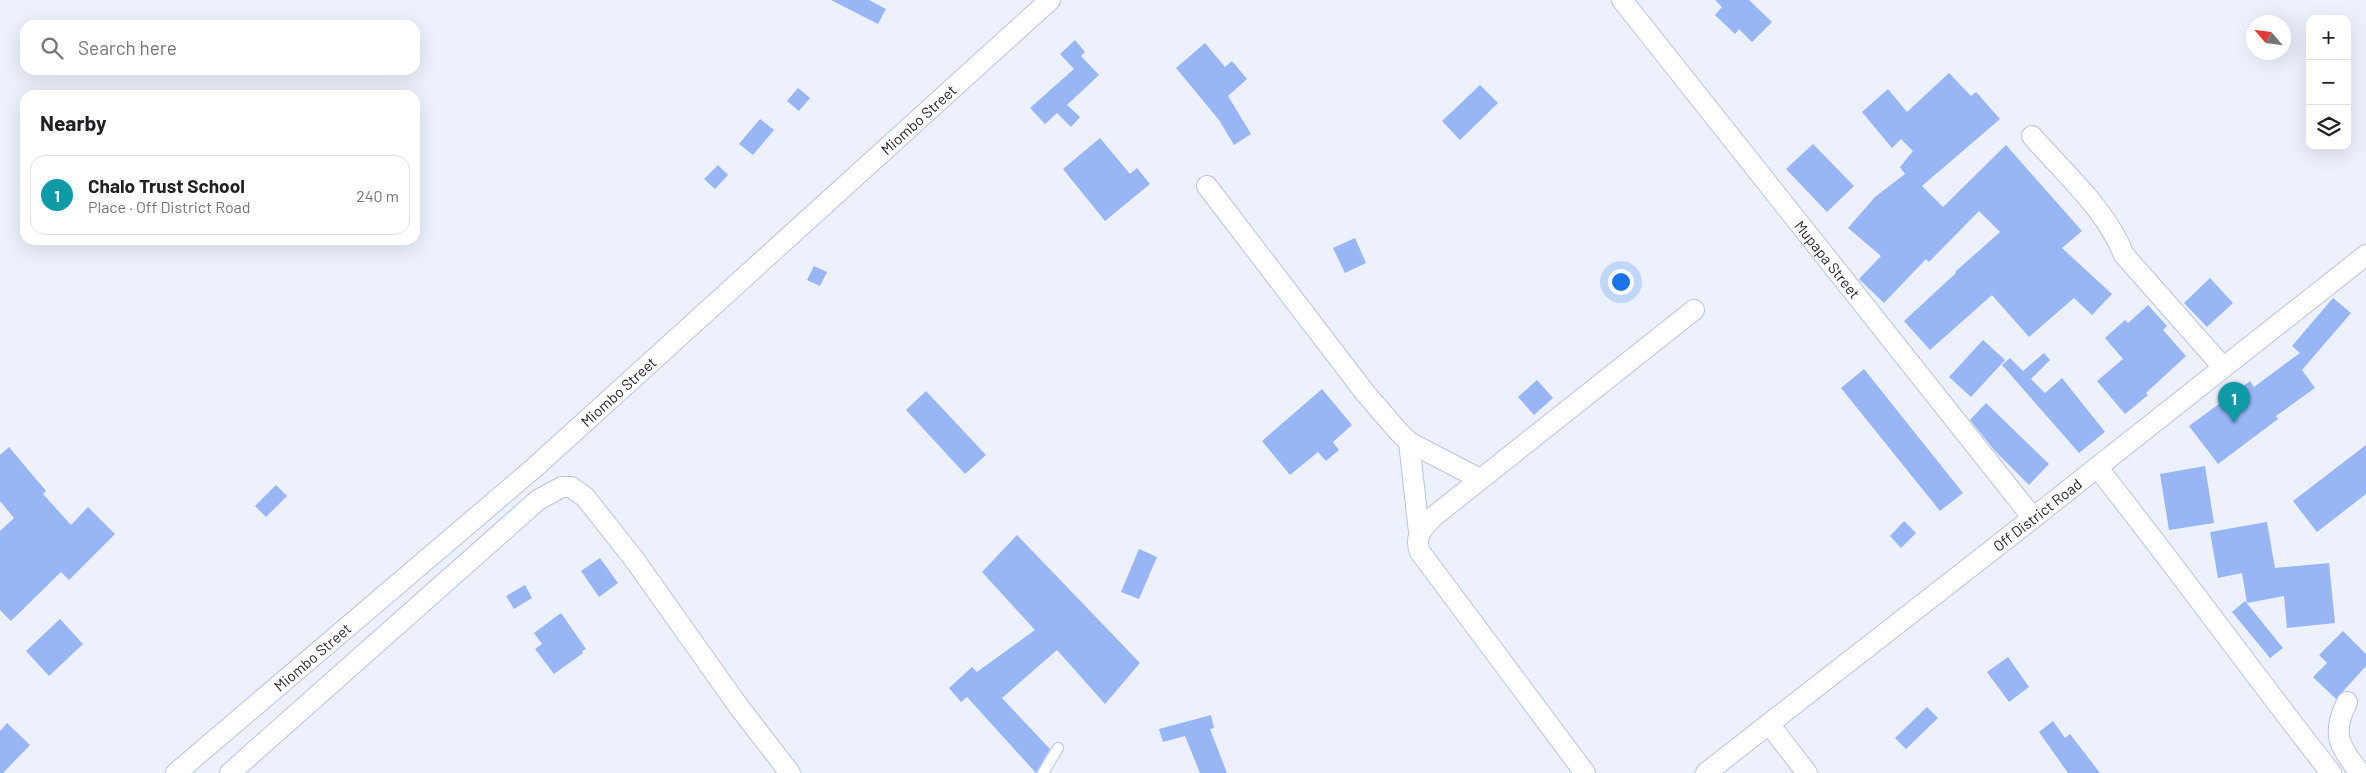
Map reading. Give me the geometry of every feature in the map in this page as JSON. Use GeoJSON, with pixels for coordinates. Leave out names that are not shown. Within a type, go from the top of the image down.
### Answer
{"type":"FeatureCollection","features":[{"type":"Feature","properties":{"kind":"street","name":"Miombo Street"},"geometry":{"type":"LineString","coordinates":[[178,772],[534,468],[1050,0]]}},
{"type":"Feature","properties":{"kind":"street","name":"Mupapa Street"},"geometry":{"type":"LineString","coordinates":[[1622,0],[2033,518]]}},
{"type":"Feature","properties":{"kind":"street"},"geometry":{"type":"LineString","coordinates":[[2032,136],[2102,216],[2117,238],[2124,255],[2223,368]]}},
{"type":"Feature","properties":{"kind":"street"},"geometry":{"type":"LineString","coordinates":[[1206,186],[1366,394],[1409,442],[1480,479]]}},
{"type":"Feature","properties":{"kind":"street","name":"Off District Road"},"geometry":{"type":"LineString","coordinates":[[1706,773],[2366,255]]}},
{"type":"Feature","properties":{"kind":"street"},"geometry":{"type":"LineString","coordinates":[[1585,773],[1420,552],[1416,542],[1420,532],[1433,517],[1694,310]]}},
{"type":"Feature","properties":{"kind":"street"},"geometry":{"type":"LineString","coordinates":[[1409,442],[1420,532]]}},
{"type":"Feature","properties":{"kind":"street"},"geometry":{"type":"LineString","coordinates":[[2097,467],[2167,555],[2255,676],[2331,773]]}},
{"type":"Feature","properties":{"kind":"street"},"geometry":{"type":"LineString","coordinates":[[230,773],[538,500],[562,487],[571,487],[585,497],[634,559],[739,707],[790,773]]}},
{"type":"Feature","properties":{"kind":"street"},"geometry":{"type":"LineString","coordinates":[[2347,702],[2339,719],[2337,734],[2344,751],[2360,773]]}},
{"type":"Feature","properties":{"kind":"street"},"geometry":{"type":"LineString","coordinates":[[1768,724],[1807,773]]}},
{"type":"Feature","properties":{"kind":"lane"},"geometry":{"type":"LineString","coordinates":[[1043,773],[1058,748]]}},
{"type":"Feature","properties":{"kind":"building"},"geometry":{"type":"Polygon","coordinates":[[[831,0],[869,0],[886,9],[878,24],[831,0]]]}},
{"type":"Feature","properties":{"kind":"building"},"geometry":{"type":"Polygon","coordinates":[[[1715,0],[1749,0],[1772,22],[1752,42],[1739,29],[1735,34],[1715,15],[1722,7],[1715,0]]]}},
{"type":"Feature","properties":{"kind":"building"},"geometry":{"type":"Polygon","coordinates":[[[1075,40],[1085,52],[1081,56],[1099,75],[1067,105],[1080,117],[1071,127],[1057,113],[1045,124],[1030,108],[1074,69],[1060,54],[1075,40]]]}},
{"type":"Feature","properties":{"kind":"building"},"geometry":{"type":"Polygon","coordinates":[[[1205,43],[1225,67],[1232,61],[1247,79],[1228,96],[1251,134],[1234,145],[1219,120],[1176,68],[1205,43]]]}},
{"type":"Feature","properties":{"kind":"building"},"geometry":{"type":"Polygon","coordinates":[[[1949,73],[1971,96],[1976,92],[2000,119],[1922,186],[1943,207],[2006,145],[2082,231],[2062,248],[2112,294],[2092,315],[2074,298],[2029,337],[1992,295],[1930,350],[1904,321],[2000,232],[1979,211],[1929,262],[1926,259],[1884,303],[1859,279],[1881,256],[1848,228],[1875,197],[1905,174],[1900,167],[1913,151],[1901,139],[1892,148],[1862,112],[1888,89],[1907,112],[1949,73]]]}},
{"type":"Feature","properties":{"kind":"building"},"geometry":{"type":"Polygon","coordinates":[[[1480,85],[1498,103],[1460,140],[1442,121],[1480,85]]]}},
{"type":"Feature","properties":{"kind":"building"},"geometry":{"type":"Polygon","coordinates":[[[798,88],[810,98],[799,111],[787,101],[798,88]]]}},
{"type":"Feature","properties":{"kind":"building"},"geometry":{"type":"Polygon","coordinates":[[[760,119],[774,130],[753,155],[739,144],[760,119]]]}},
{"type":"Feature","properties":{"kind":"building"},"geometry":{"type":"Polygon","coordinates":[[[1100,138],[1130,174],[1137,168],[1150,184],[1105,221],[1063,169],[1100,138]]]}},
{"type":"Feature","properties":{"kind":"building"},"geometry":{"type":"Polygon","coordinates":[[[1813,144],[1854,186],[1827,212],[1786,169],[1813,144]]]}},
{"type":"Feature","properties":{"kind":"building"},"geometry":{"type":"Polygon","coordinates":[[[718,165],[728,175],[715,189],[704,179],[718,165]]]}},
{"type":"Feature","properties":{"kind":"building"},"geometry":{"type":"Polygon","coordinates":[[[1355,238],[1366,263],[1345,273],[1333,248],[1355,238]]]}},
{"type":"Feature","properties":{"kind":"building"},"geometry":{"type":"Polygon","coordinates":[[[814,266],[827,272],[820,286],[807,280],[814,266]]]}},
{"type":"Feature","properties":{"kind":"building"},"geometry":{"type":"Polygon","coordinates":[[[2210,278],[2233,303],[2207,327],[2184,303],[2210,278]]]}},
{"type":"Feature","properties":{"kind":"building"},"geometry":{"type":"Polygon","coordinates":[[[2333,298],[2351,313],[2302,370],[2315,388],[2276,416],[2278,419],[2218,464],[2189,426],[2250,381],[2254,387],[2300,353],[2292,346],[2333,298]]]}},
{"type":"Feature","properties":{"kind":"building"},"geometry":{"type":"Polygon","coordinates":[[[2148,305],[2167,326],[2163,330],[2186,356],[2146,393],[2148,395],[2125,414],[2097,381],[2123,359],[2105,338],[2125,320],[2128,323],[2148,305]]]}},
{"type":"Feature","properties":{"kind":"building"},"geometry":{"type":"Polygon","coordinates":[[[1983,340],[2005,360],[1971,397],[1949,377],[1983,340]]]}},
{"type":"Feature","properties":{"kind":"building"},"geometry":{"type":"Polygon","coordinates":[[[2044,353],[2050,360],[2031,379],[2045,393],[2062,378],[2105,432],[2079,453],[2002,365],[2010,358],[2023,371],[2044,353]]]}},
{"type":"Feature","properties":{"kind":"building"},"geometry":{"type":"Polygon","coordinates":[[[1864,369],[1963,493],[1940,511],[1841,388],[1864,369]]]}},
{"type":"Feature","properties":{"kind":"building"},"geometry":{"type":"Polygon","coordinates":[[[1537,380],[1553,398],[1534,415],[1518,397],[1537,380]]]}},
{"type":"Feature","properties":{"kind":"building"},"geometry":{"type":"Polygon","coordinates":[[[1322,389],[1352,425],[1333,442],[1339,450],[1326,461],[1318,452],[1290,475],[1262,441],[1322,389]]]}},
{"type":"Feature","properties":{"kind":"building"},"geometry":{"type":"Polygon","coordinates":[[[926,391],[986,455],[965,474],[906,410],[926,391]]]}},
{"type":"Feature","properties":{"kind":"building"},"geometry":{"type":"Polygon","coordinates":[[[1986,403],[2049,464],[2029,485],[1996,452],[1970,420],[1986,403]]]}},
{"type":"Feature","properties":{"kind":"building"},"geometry":{"type":"Polygon","coordinates":[[[2366,445],[2366,494],[2317,532],[2293,501],[2366,445]]]}},
{"type":"Feature","properties":{"kind":"building"},"geometry":{"type":"Polygon","coordinates":[[[9,447],[46,491],[43,494],[71,525],[88,507],[115,534],[69,580],[61,572],[11,621],[0,610],[0,531],[14,518],[0,501],[0,455],[9,447]]]}},
{"type":"Feature","properties":{"kind":"building"},"geometry":{"type":"Polygon","coordinates":[[[2205,466],[2214,523],[2169,530],[2160,474],[2205,466]]]}},
{"type":"Feature","properties":{"kind":"building"},"geometry":{"type":"Polygon","coordinates":[[[276,485],[287,496],[266,517],[255,506],[276,485]]]}},
{"type":"Feature","properties":{"kind":"building"},"geometry":{"type":"Polygon","coordinates":[[[1904,521],[1916,533],[1901,548],[1890,536],[1904,521]]]}},
{"type":"Feature","properties":{"kind":"building"},"geometry":{"type":"Polygon","coordinates":[[[2267,522],[2275,568],[2329,563],[2335,623],[2287,628],[2284,596],[2247,603],[2242,573],[2218,578],[2210,532],[2267,522]]]}},
{"type":"Feature","properties":{"kind":"building"},"geometry":{"type":"Polygon","coordinates":[[[1017,535],[1140,663],[1105,704],[1057,650],[1002,698],[1050,749],[1036,773],[967,697],[961,702],[949,688],[972,667],[977,672],[1035,630],[982,572],[1017,535]]]}},
{"type":"Feature","properties":{"kind":"building"},"geometry":{"type":"Polygon","coordinates":[[[1139,549],[1157,557],[1139,599],[1121,592],[1139,549]]]}},
{"type":"Feature","properties":{"kind":"building"},"geometry":{"type":"Polygon","coordinates":[[[600,558],[618,583],[599,597],[581,571],[600,558]]]}},
{"type":"Feature","properties":{"kind":"building"},"geometry":{"type":"Polygon","coordinates":[[[525,585],[532,598],[514,609],[506,596],[525,585]]]}},
{"type":"Feature","properties":{"kind":"building"},"geometry":{"type":"Polygon","coordinates":[[[2245,601],[2283,648],[2270,658],[2232,612],[2245,601]]]}},
{"type":"Feature","properties":{"kind":"building"},"geometry":{"type":"Polygon","coordinates":[[[561,613],[586,649],[554,674],[535,649],[542,644],[534,633],[561,613]]]}},
{"type":"Feature","properties":{"kind":"building"},"geometry":{"type":"Polygon","coordinates":[[[60,619],[83,644],[49,676],[26,651],[60,619]]]}},
{"type":"Feature","properties":{"kind":"building"},"geometry":{"type":"Polygon","coordinates":[[[2343,631],[2366,654],[2366,666],[2336,699],[2313,677],[2327,663],[2319,655],[2343,631]]]}},
{"type":"Feature","properties":{"kind":"building"},"geometry":{"type":"Polygon","coordinates":[[[2008,657],[2029,687],[2009,702],[1987,672],[2008,657]]]}},
{"type":"Feature","properties":{"kind":"building"},"geometry":{"type":"Polygon","coordinates":[[[1927,707],[1938,718],[1906,749],[1895,738],[1927,707]]]}},
{"type":"Feature","properties":{"kind":"building"},"geometry":{"type":"Polygon","coordinates":[[[1211,715],[1214,728],[1210,729],[1227,773],[1200,773],[1185,736],[1163,742],[1159,729],[1211,715]]]}},
{"type":"Feature","properties":{"kind":"building"},"geometry":{"type":"Polygon","coordinates":[[[2053,721],[2065,738],[2070,734],[2100,773],[2068,773],[2039,732],[2053,721]]]}},
{"type":"Feature","properties":{"kind":"building"},"geometry":{"type":"Polygon","coordinates":[[[7,723],[30,745],[3,773],[0,773],[0,731],[7,723]]]}},
{"type":"Feature","properties":{"kind":"place","name":"Chalo Trust School"},"geometry":{"type":"Point","coordinates":[2234,423]}}]}
